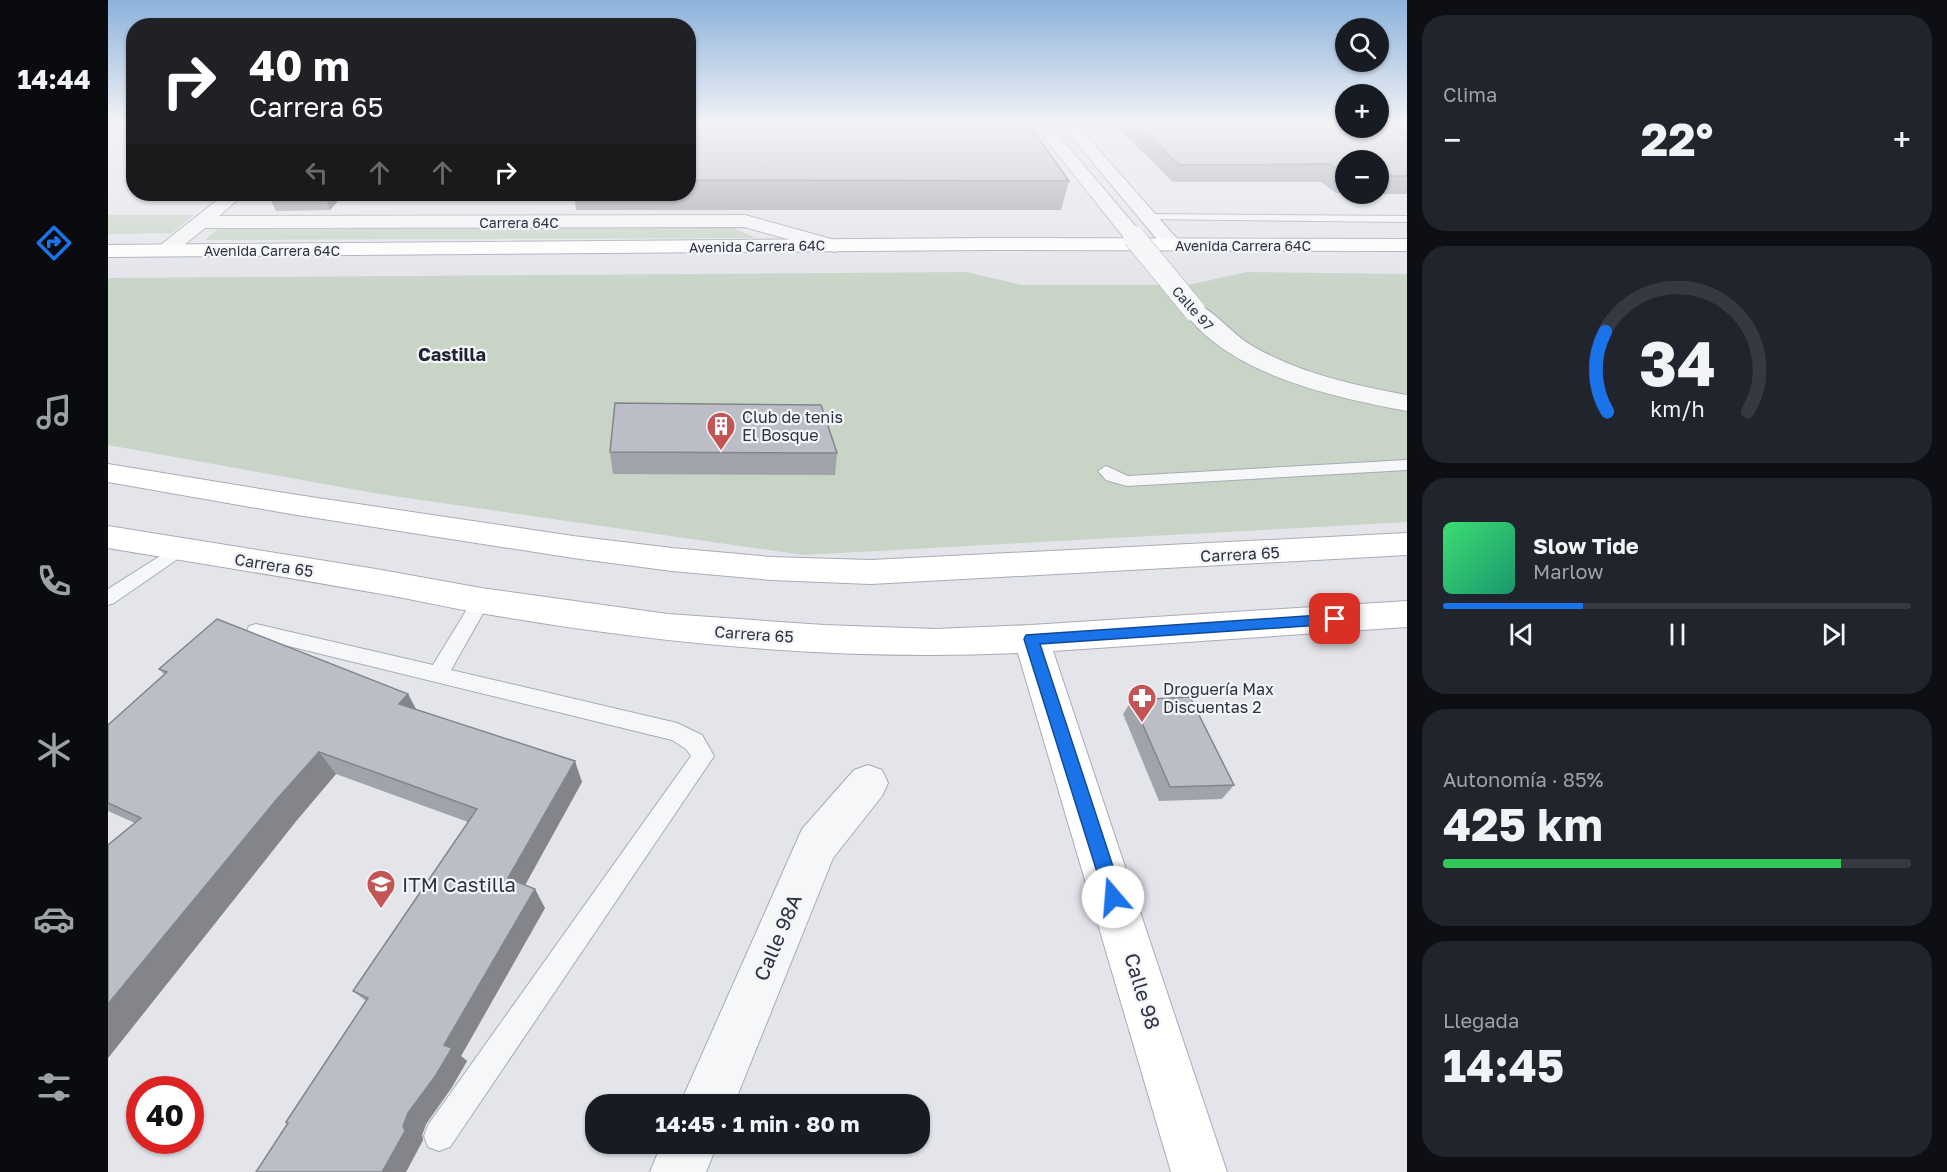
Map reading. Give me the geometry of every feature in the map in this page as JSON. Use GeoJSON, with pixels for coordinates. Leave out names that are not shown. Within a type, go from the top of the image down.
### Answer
{"type":"FeatureCollection","features":[{"type":"Feature","properties":{"kind":"main road","name":"Avenida Carrera 64C"},"geometry":{"type":"LineString","coordinates":[[108,251],[1407,245]]}},
{"type":"Feature","properties":{"kind":"main road","name":"Avenida Carrera 64C"},"geometry":{"type":"LineString","coordinates":[[108,268],[969,264]]}},
{"type":"Feature","properties":{"kind":"main road","name":"Avenida Carrera 64C"},"geometry":{"type":"LineString","coordinates":[[1136,264],[1218,264]]}},
{"type":"Feature","properties":{"kind":"main road","name":"Avenida Carrera 64C"},"geometry":{"type":"LineString","coordinates":[[1242,264],[1407,264]]}},
{"type":"Feature","properties":{"kind":"main road","name":"Carrera 65"},"geometry":{"type":"LineString","coordinates":[[108,473],[620,554],[784,570],[883,572],[1407,544]]}},
{"type":"Feature","properties":{"kind":"main road","name":"Carrera 65"},"geometry":{"type":"LineString","coordinates":[[108,537],[376,581],[480,601],[668,627],[771,636],[935,643],[1031,639],[1407,614]]}},
{"type":"Feature","properties":{"kind":"main road","name":"Calle 98"},"geometry":{"type":"LineString","coordinates":[[1031,639],[1199,1172]]}},
{"type":"Feature","properties":{"kind":"street","name":"Calle 97"},"geometry":{"type":"LineString","coordinates":[[1085,178],[1194,310],[1232,345],[1278,369],[1324,385],[1407,403]]}},
{"type":"Feature","properties":{"kind":"street"},"geometry":{"type":"LineString","coordinates":[[1114,178],[1172,245]]}},
{"type":"Feature","properties":{"kind":"street"},"geometry":{"type":"LineString","coordinates":[[165,251],[226,201]]}},
{"type":"Feature","properties":{"kind":"street","name":"Carrera 64C"},"geometry":{"type":"LineString","coordinates":[[201,222],[745,221],[835,246]]}},
{"type":"Feature","properties":{"kind":"street","name":"Calle 98A"},"geometry":{"type":"LineString","coordinates":[[711,1094],[817,844],[868,783]]}},
{"type":"Feature","properties":{"kind":"street"},"geometry":{"type":"LineString","coordinates":[[678,1172],[685,1154]]}},
{"type":"Feature","properties":{"kind":"lane"},"geometry":{"type":"LineString","coordinates":[[1149,217],[1407,219]]}},
{"type":"Feature","properties":{"kind":"lane"},"geometry":{"type":"LineString","coordinates":[[1106,471],[1127,481],[1162,477],[1407,465]]}},
{"type":"Feature","properties":{"kind":"lane"},"geometry":{"type":"LineString","coordinates":[[108,598],[179,550]]}},
{"type":"Feature","properties":{"kind":"lane"},"geometry":{"type":"LineString","coordinates":[[439,673],[480,601]]}},
{"type":"Feature","properties":{"kind":"lane"},"geometry":{"type":"LineString","coordinates":[[256,631],[439,673],[677,732],[694,742],[703,756],[439,1136]]}},
{"type":"Feature","properties":{"kind":"green space"},"geometry":{"type":"Polygon","coordinates":[[[108,215],[194,215],[172,233],[108,234],[108,215]]]}},
{"type":"Feature","properties":{"kind":"green space"},"geometry":{"type":"Polygon","coordinates":[[[730,227],[756,238],[205,240],[219,228],[730,227]]]}},
{"type":"Feature","properties":{"kind":"green space"},"geometry":{"type":"Polygon","coordinates":[[[966,272],[1022,285],[1188,285],[1247,272],[1407,274],[1407,522],[803,555],[380,494],[108,445],[108,278],[966,272]]]}},
{"type":"Feature","properties":{"kind":"building"},"geometry":{"type":"Polygon","coordinates":[[[696,178],[1067,178],[1069,181],[696,180],[696,178]]]}},
{"type":"Feature","properties":{"kind":"building"},"geometry":{"type":"Polygon","coordinates":[[[615,403],[821,405],[837,453],[610,452],[615,403]]]}},
{"type":"Feature","properties":{"kind":"building"},"geometry":{"type":"Polygon","coordinates":[[[217,619],[408,694],[399,704],[575,761],[508,878],[535,889],[444,1045],[452,1048],[436,1075],[408,1113],[403,1126],[405,1131],[382,1172],[256,1172],[288,1123],[286,1122],[368,998],[353,991],[477,809],[319,752],[277,799],[108,1004],[108,845],[141,818],[108,803],[108,725],[167,672],[159,669],[217,619]]]}},
{"type":"Feature","properties":{"kind":"building"},"geometry":{"type":"Polygon","coordinates":[[[1190,697],[1234,785],[1170,787],[1132,700],[1190,697]]]}},
{"type":"Feature","properties":{"kind":"place","name":"Club de tenis El Bosque"},"geometry":{"type":"Point","coordinates":[721,452]}},
{"type":"Feature","properties":{"kind":"place","name":"Droguería Max Discuentas 2"},"geometry":{"type":"Point","coordinates":[1142,724]}},
{"type":"Feature","properties":{"kind":"place","name":"ITM Castilla"},"geometry":{"type":"Point","coordinates":[381,910]}},
{"type":"Feature","properties":{"kind":"district","name":"Castilla"},"geometry":{"type":"Point","coordinates":[452,354]}},
{"type":"Feature","properties":{"kind":"route"},"geometry":{"type":"LineString","coordinates":[[1113,897],[1031,639],[1335,619]]}}]}
